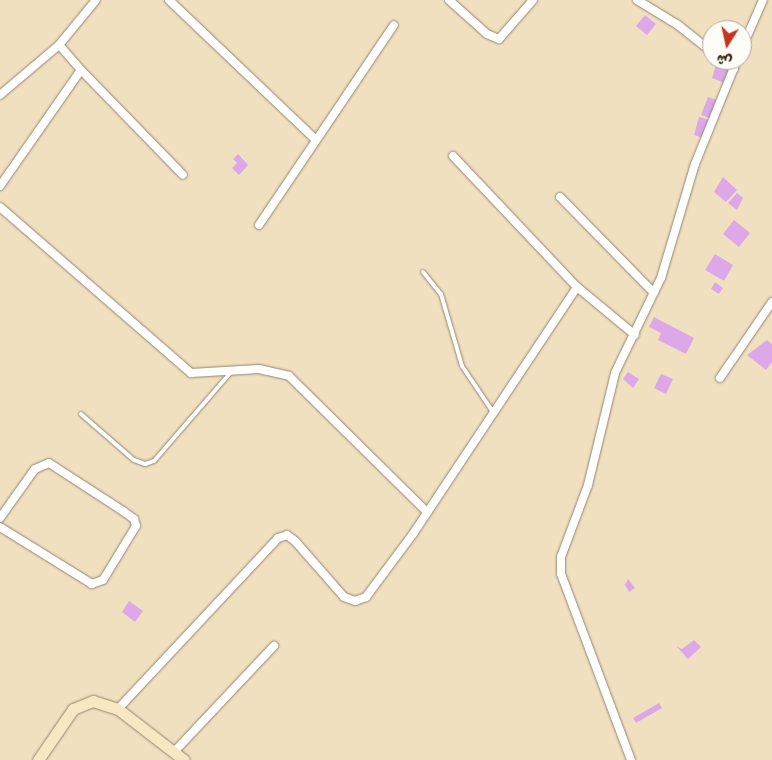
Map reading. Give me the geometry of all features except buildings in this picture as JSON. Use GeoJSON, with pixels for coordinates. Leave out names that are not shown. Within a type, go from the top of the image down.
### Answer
{"type":"FeatureCollection","features":[{"type":"Feature","properties":{"kind":"street"},"geometry":{"type":"LineString","coordinates":[[0,95],[59,45],[96,0]]}},
{"type":"Feature","properties":{"kind":"street"},"geometry":{"type":"LineString","coordinates":[[169,0],[316,140]]}},
{"type":"Feature","properties":{"kind":"street"},"geometry":{"type":"LineString","coordinates":[[449,0],[487,34],[499,39],[533,0]]}},
{"type":"Feature","properties":{"kind":"street"},"geometry":{"type":"LineString","coordinates":[[637,0],[678,24],[702,44]]}},
{"type":"Feature","properties":{"kind":"street"},"geometry":{"type":"LineString","coordinates":[[752,25],[763,0]]}},
{"type":"Feature","properties":{"kind":"street"},"geometry":{"type":"LineString","coordinates":[[259,225],[394,25]]}},
{"type":"Feature","properties":{"kind":"street"},"geometry":{"type":"LineString","coordinates":[[59,45],[183,175]]}},
{"type":"Feature","properties":{"kind":"street"},"geometry":{"type":"LineString","coordinates":[[0,186],[81,70]]}},
{"type":"Feature","properties":{"kind":"street"},"geometry":{"type":"LineString","coordinates":[[631,760],[560,566],[588,485],[615,373],[654,293],[670,252],[695,164],[734,70]]}},
{"type":"Feature","properties":{"kind":"street"},"geometry":{"type":"LineString","coordinates":[[453,156],[577,287],[634,334]]}},
{"type":"Feature","properties":{"kind":"street"},"geometry":{"type":"LineString","coordinates":[[560,197],[654,293]]}},
{"type":"Feature","properties":{"kind":"street"},"geometry":{"type":"LineString","coordinates":[[0,207],[181,367],[201,374],[259,369],[289,376],[427,512]]}},
{"type":"Feature","properties":{"kind":"street"},"geometry":{"type":"LineString","coordinates":[[118,709],[278,538],[287,534],[295,541],[344,597],[355,601],[366,597],[427,512],[577,287]]}},
{"type":"Feature","properties":{"kind":"street"},"geometry":{"type":"LineString","coordinates":[[720,378],[772,302]]}},
{"type":"Feature","properties":{"kind":"street"},"geometry":{"type":"LineString","coordinates":[[0,518],[35,469],[49,463],[123,511],[134,519],[136,526],[103,580],[92,584],[0,527]]}},
{"type":"Feature","properties":{"kind":"street"},"geometry":{"type":"LineString","coordinates":[[174,752],[274,646]]}},
{"type":"Feature","properties":{"kind":"street"},"geometry":{"type":"LineString","coordinates":[[38,760],[67,716],[78,705],[99,702],[118,709],[184,760]]}},
{"type":"Feature","properties":{"kind":"lane"},"geometry":{"type":"LineString","coordinates":[[423,272],[441,294],[462,366],[493,412]]}},
{"type":"Feature","properties":{"kind":"lane"},"geometry":{"type":"LineString","coordinates":[[81,414],[134,460],[145,464],[154,461],[233,370]]}}]}
